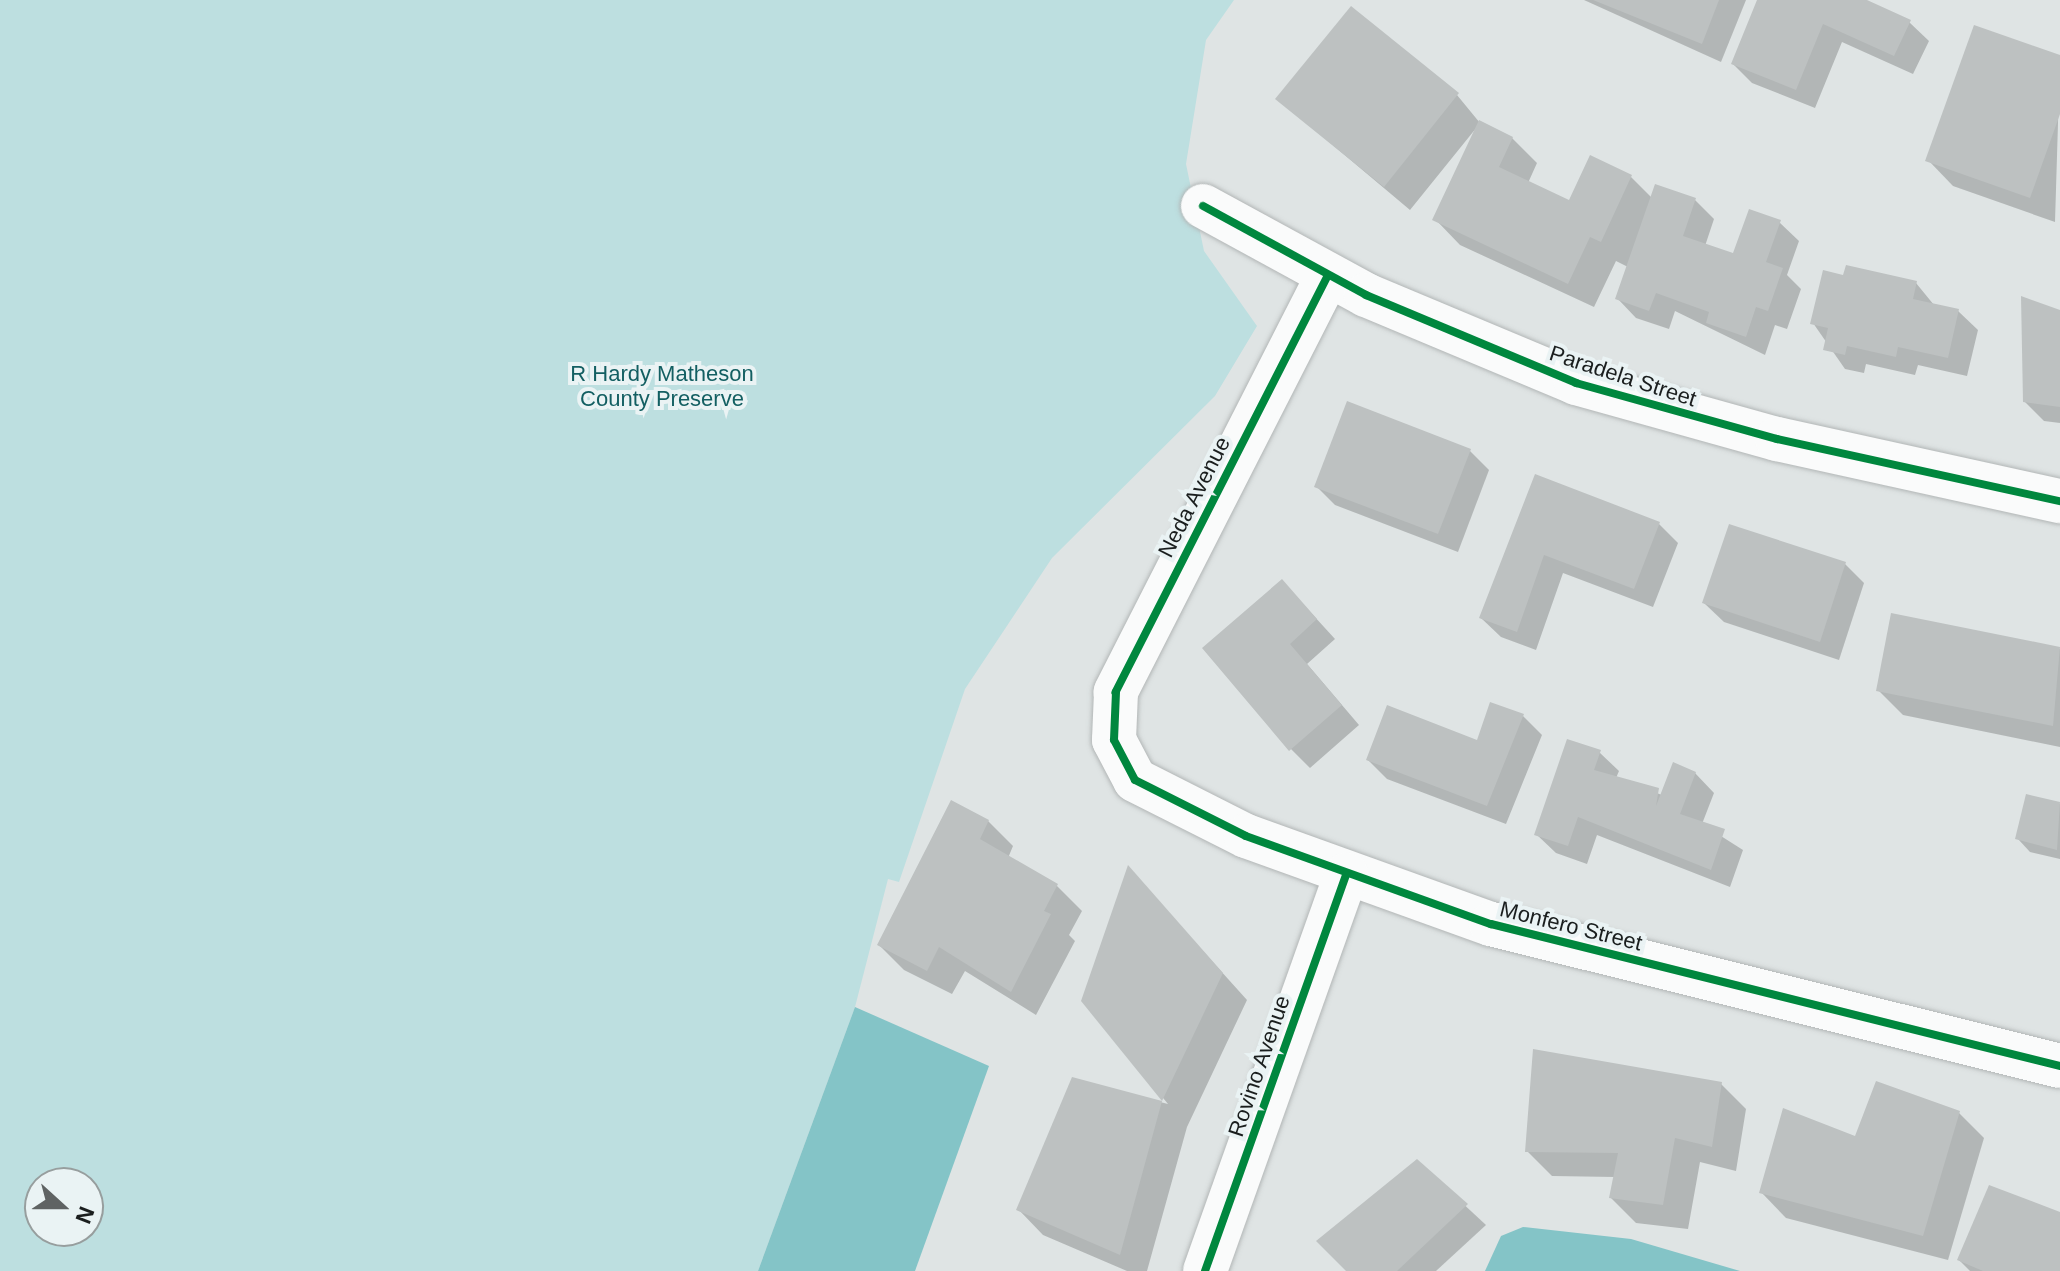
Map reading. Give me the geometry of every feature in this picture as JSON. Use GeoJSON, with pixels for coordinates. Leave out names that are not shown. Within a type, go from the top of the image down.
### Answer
{"type":"FeatureCollection","features":[{"type":"Feature","properties":{"kind":"street","name":"Paradela Street"},"geometry":{"type":"LineString","coordinates":[[1203,206],[1327,277],[1628,400],[2060,501]]}},
{"type":"Feature","properties":{"kind":"street","name":"Neda Avenue"},"geometry":{"type":"LineString","coordinates":[[1114,740],[1112,708],[1125,670],[1327,277]]}},
{"type":"Feature","properties":{"kind":"street","name":"Monfero Street"},"geometry":{"type":"LineString","coordinates":[[1114,740],[1126,770],[1165,801],[1346,874],[1491,924],[2060,1066]]}},
{"type":"Feature","properties":{"kind":"street","name":"Rovino Avenue"},"geometry":{"type":"LineString","coordinates":[[1205,1271],[1346,874]]}},
{"type":"Feature","properties":{"kind":"green space","name":"R Hardy Matheson County Preserve"},"geometry":{"type":"Polygon","coordinates":[[[0,0],[1234,0],[1206,40],[1186,164],[1204,251],[1257,326],[1215,396],[1052,558],[965,689],[899,882],[888,879],[855,1007],[758,1271],[0,1271],[0,0]]]}},
{"type":"Feature","properties":{"kind":"water"},"geometry":{"type":"Polygon","coordinates":[[[855,1007],[989,1066],[915,1271],[758,1271],[855,1007]]]}},
{"type":"Feature","properties":{"kind":"water"},"geometry":{"type":"Polygon","coordinates":[[[1523,1227],[1631,1239],[1740,1271],[1485,1271],[1501,1236],[1523,1227]]]}},
{"type":"Feature","properties":{"kind":"building"},"geometry":{"type":"Polygon","coordinates":[[[1593,0],[1719,0],[1702,44],[1593,0]]]}},
{"type":"Feature","properties":{"kind":"building"},"geometry":{"type":"Polygon","coordinates":[[[1757,0],[1867,0],[1911,20],[1894,56],[1823,24],[1796,90],[1731,64],[1757,0]]]}},
{"type":"Feature","properties":{"kind":"building"},"geometry":{"type":"Polygon","coordinates":[[[1351,6],[1459,93],[1384,187],[1275,99],[1351,6]]]}},
{"type":"Feature","properties":{"kind":"building"},"geometry":{"type":"Polygon","coordinates":[[[1974,25],[2060,55],[2060,114],[2030,198],[1925,161],[1974,25]]]}},
{"type":"Feature","properties":{"kind":"building"},"geometry":{"type":"Polygon","coordinates":[[[1479,120],[1513,137],[1499,167],[1569,200],[1590,155],[1632,175],[1601,242],[1590,237],[1568,284],[1432,220],[1479,120]]]}},
{"type":"Feature","properties":{"kind":"building"},"geometry":{"type":"Polygon","coordinates":[[[1655,184],[1696,198],[1683,236],[1733,253],[1749,209],[1781,220],[1766,262],[1783,268],[1768,311],[1756,307],[1746,337],[1706,323],[1709,312],[1656,293],[1649,311],[1615,299],[1655,184]]]}},
{"type":"Feature","properties":{"kind":"building"},"geometry":{"type":"Polygon","coordinates":[[[1846,265],[1917,281],[1913,299],[1959,309],[1948,358],[1898,347],[1896,357],[1847,346],[1845,355],[1823,350],[1828,328],[1810,324],[1823,270],[1843,275],[1846,265]]]}},
{"type":"Feature","properties":{"kind":"building"},"geometry":{"type":"Polygon","coordinates":[[[2021,296],[2060,310],[2060,407],[2023,402],[2021,296]]]}},
{"type":"Feature","properties":{"kind":"building"},"geometry":{"type":"Polygon","coordinates":[[[1347,401],[1471,449],[1438,534],[1314,487],[1347,401]]]}},
{"type":"Feature","properties":{"kind":"building"},"geometry":{"type":"Polygon","coordinates":[[[1535,474],[1660,522],[1634,589],[1544,555],[1517,632],[1479,618],[1535,474]]]}},
{"type":"Feature","properties":{"kind":"building"},"geometry":{"type":"Polygon","coordinates":[[[1729,524],[1846,562],[1820,642],[1702,603],[1729,524]]]}},
{"type":"Feature","properties":{"kind":"building"},"geometry":{"type":"Polygon","coordinates":[[[1282,579],[1317,619],[1290,644],[1342,705],[1289,751],[1202,648],[1282,579]]]}},
{"type":"Feature","properties":{"kind":"building"},"geometry":{"type":"Polygon","coordinates":[[[1891,613],[2060,647],[2053,726],[1876,691],[1891,613]]]}},
{"type":"Feature","properties":{"kind":"building"},"geometry":{"type":"Polygon","coordinates":[[[1490,702],[1524,714],[1487,806],[1366,760],[1387,705],[1477,740],[1490,702]]]}},
{"type":"Feature","properties":{"kind":"building"},"geometry":{"type":"Polygon","coordinates":[[[1567,739],[1601,750],[1594,770],[1659,788],[1656,806],[1673,762],[1696,772],[1680,814],[1725,829],[1711,870],[1578,817],[1568,846],[1534,835],[1567,739]]]}},
{"type":"Feature","properties":{"kind":"building"},"geometry":{"type":"Polygon","coordinates":[[[2026,794],[2060,802],[2057,850],[2015,839],[2026,794]]]}},
{"type":"Feature","properties":{"kind":"building"},"geometry":{"type":"Polygon","coordinates":[[[951,800],[989,820],[980,839],[1058,884],[1044,911],[1051,914],[1011,992],[939,947],[927,971],[877,945],[951,800]]]}},
{"type":"Feature","properties":{"kind":"building"},"geometry":{"type":"Polygon","coordinates":[[[1128,865],[1223,973],[1162,1101],[1081,1001],[1128,865]]]}},
{"type":"Feature","properties":{"kind":"building"},"geometry":{"type":"Polygon","coordinates":[[[1533,1049],[1722,1082],[1712,1147],[1675,1138],[1663,1205],[1609,1198],[1618,1153],[1525,1152],[1533,1049]]]}},
{"type":"Feature","properties":{"kind":"building"},"geometry":{"type":"Polygon","coordinates":[[[1072,1077],[1162,1101],[1120,1255],[1016,1210],[1072,1077]]]}},
{"type":"Feature","properties":{"kind":"building"},"geometry":{"type":"Polygon","coordinates":[[[1876,1081],[1960,1111],[1923,1236],[1759,1193],[1783,1108],[1855,1136],[1876,1081]]]}},
{"type":"Feature","properties":{"kind":"building"},"geometry":{"type":"Polygon","coordinates":[[[1417,1159],[1468,1204],[1397,1271],[1346,1271],[1316,1241],[1417,1159]]]}},
{"type":"Feature","properties":{"kind":"building"},"geometry":{"type":"Polygon","coordinates":[[[1989,1185],[2060,1212],[2060,1271],[1983,1271],[1957,1260],[1989,1185]]]}},
{"type":"Feature","properties":{"kind":"cycle path"},"geometry":{"type":"LineString","coordinates":[[1203,206],[1366,295],[1576,383],[1777,439],[2060,501]]}},
{"type":"Feature","properties":{"kind":"cycle path"},"geometry":{"type":"LineString","coordinates":[[1327,277],[1116,692],[1114,740],[1135,780],[1246,836],[1491,924],[2060,1066]]}},
{"type":"Feature","properties":{"kind":"cycle path"},"geometry":{"type":"LineString","coordinates":[[1205,1271],[1346,874]]}}]}
